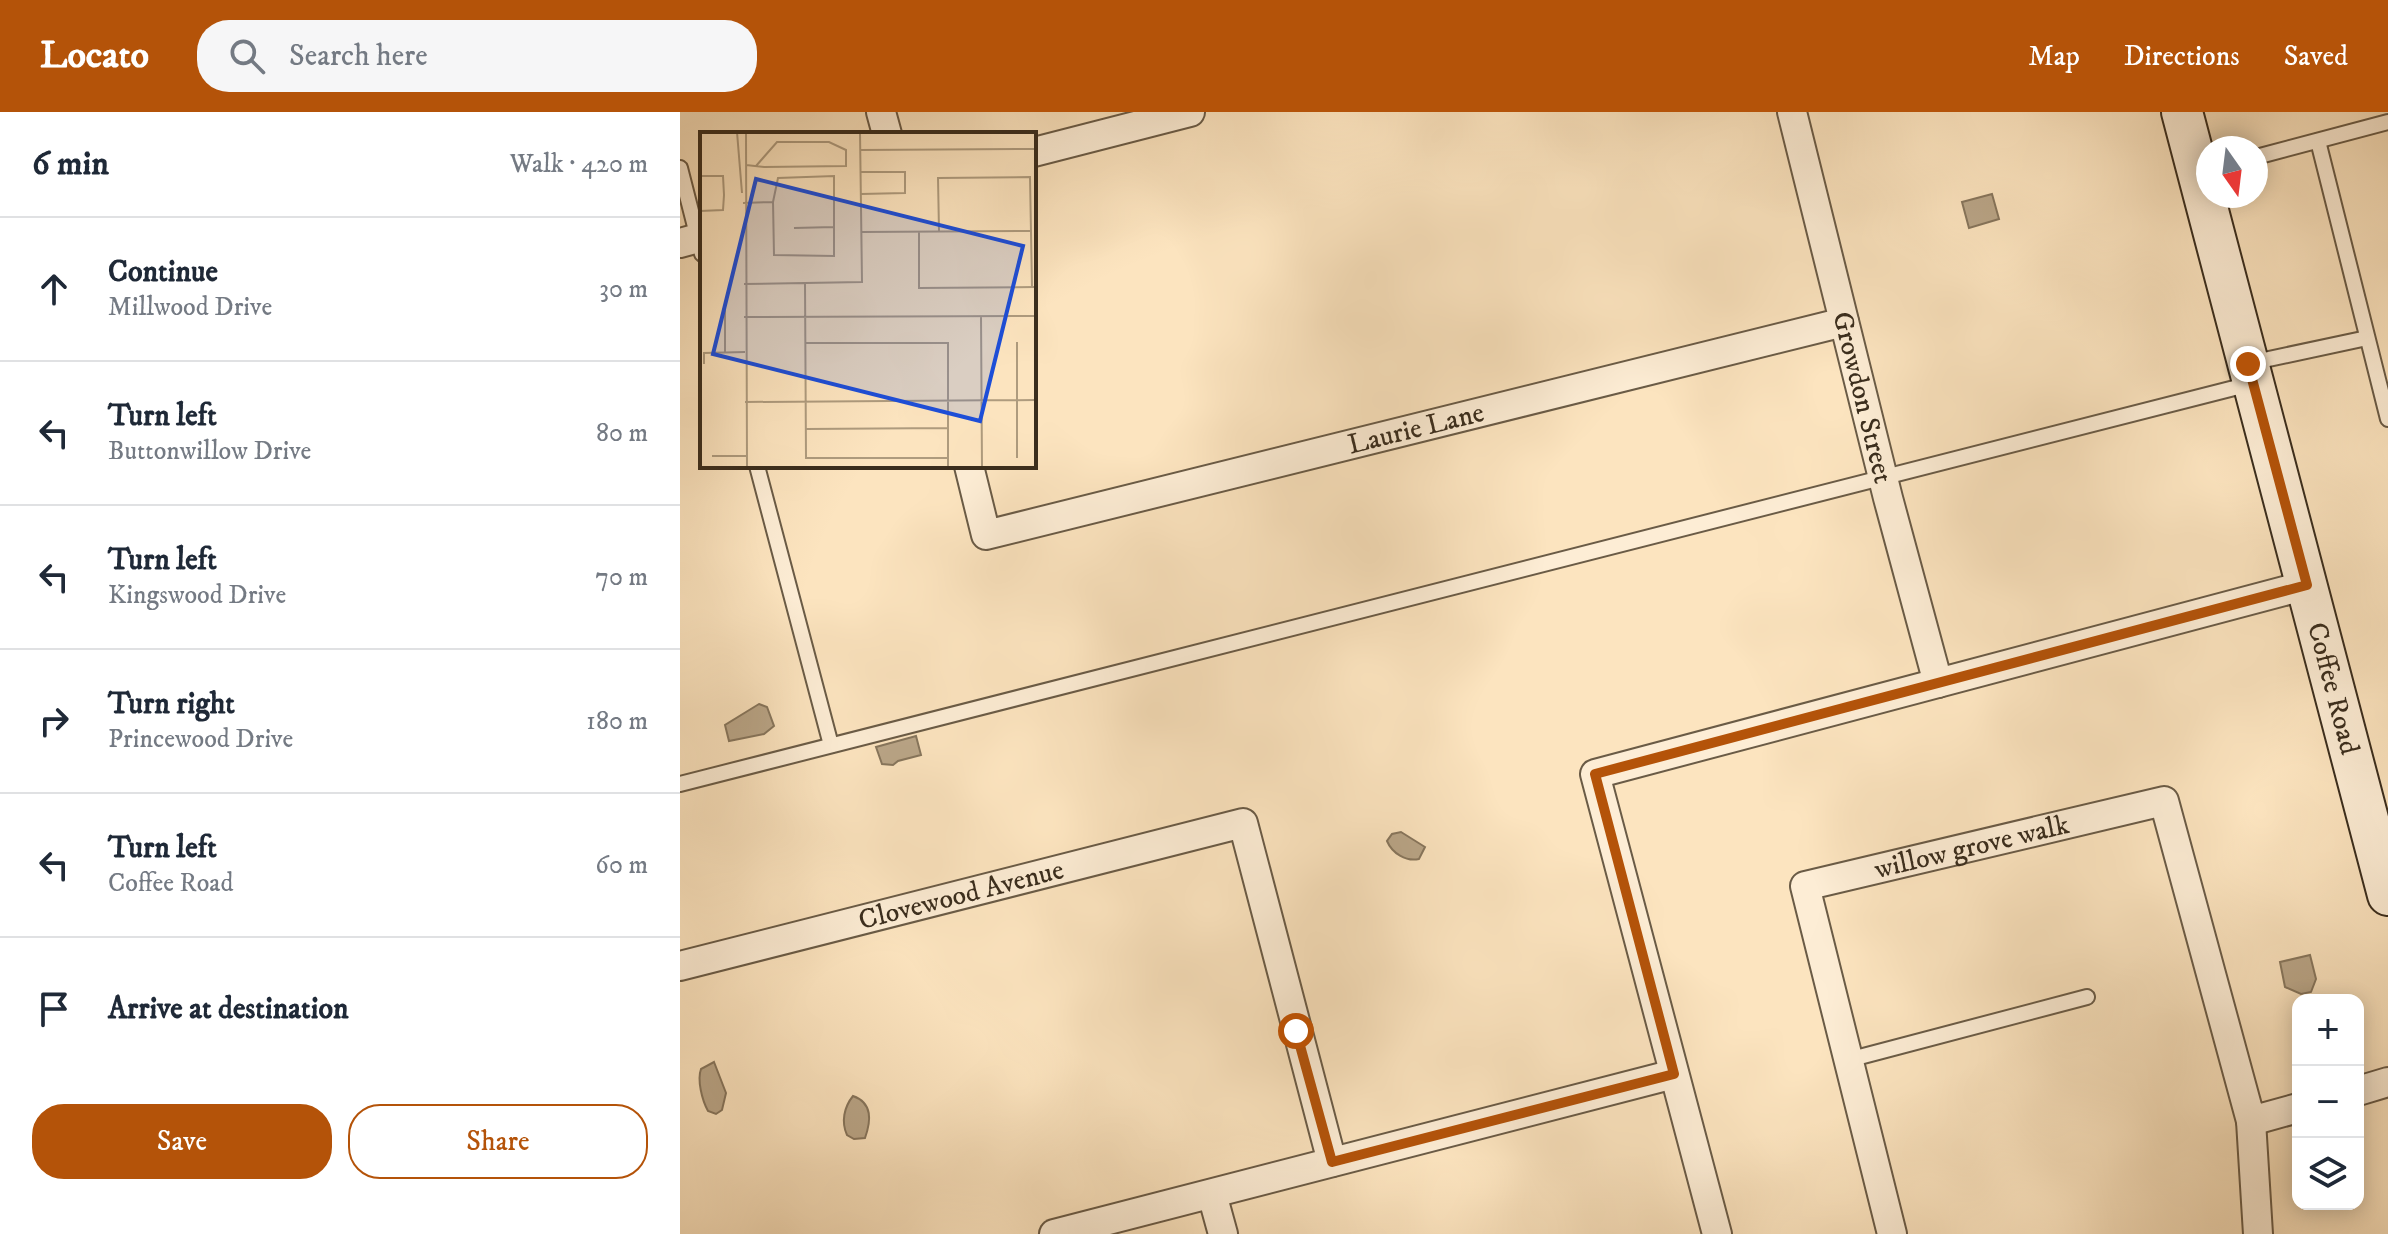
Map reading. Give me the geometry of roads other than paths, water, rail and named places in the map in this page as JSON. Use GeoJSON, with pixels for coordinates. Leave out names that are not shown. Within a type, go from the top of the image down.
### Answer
{"type":"FeatureCollection","features":[{"type":"Feature","properties":{"kind":"main road","name":"Coffee Road"},"geometry":{"type":"LineString","coordinates":[[2182,112],[2196,151]]}},
{"type":"Feature","properties":{"kind":"main road","name":"Coffee Road"},"geometry":{"type":"LineString","coordinates":[[2212,208],[2251,373],[2388,895]]}},
{"type":"Feature","properties":{"kind":"street"},"geometry":{"type":"LineString","coordinates":[[881,112],[886,132]]}},
{"type":"Feature","properties":{"kind":"street"},"geometry":{"type":"LineString","coordinates":[[1036,151],[1190,112]]}},
{"type":"Feature","properties":{"kind":"street","name":"Growdon Street"},"geometry":{"type":"LineString","coordinates":[[1792,112],[1938,683]]}},
{"type":"Feature","properties":{"kind":"street","name":"Laurie Lane"},"geometry":{"type":"LineString","coordinates":[[969,468],[986,535],[1844,322]]}},
{"type":"Feature","properties":{"kind":"street"},"geometry":{"type":"LineString","coordinates":[[1717,1234],[1595,774],[2307,585]]}},
{"type":"Feature","properties":{"kind":"street","name":"willow grove walk"},"geometry":{"type":"LineString","coordinates":[[1892,1234],[1805,886],[2164,801],[2251,1121],[2258,1234]]}},
{"type":"Feature","properties":{"kind":"street","name":"Clovewood Avenue"},"geometry":{"type":"LineString","coordinates":[[680,966],[1243,823],[1332,1162]]}},
{"type":"Feature","properties":{"kind":"street"},"geometry":{"type":"LineString","coordinates":[[1054,1234],[1674,1074]]}},
{"type":"Feature","properties":{"kind":"street"},"geometry":{"type":"LineString","coordinates":[[2364,1089],[2388,1082]]}},
{"type":"Feature","properties":{"kind":"street"},"geometry":{"type":"LineString","coordinates":[[2251,1121],[2292,1110]]}},
{"type":"Feature","properties":{"kind":"street"},"geometry":{"type":"LineString","coordinates":[[1212,1194],[1223,1234]]}},
{"type":"Feature","properties":{"kind":"lane"},"geometry":{"type":"LineString","coordinates":[[2268,154],[2388,122]]}},
{"type":"Feature","properties":{"kind":"lane"},"geometry":{"type":"LineString","coordinates":[[2318,141],[2388,419]]}},
{"type":"Feature","properties":{"kind":"lane"},"geometry":{"type":"LineString","coordinates":[[680,168],[695,243]]}},
{"type":"Feature","properties":{"kind":"lane"},"geometry":{"type":"LineString","coordinates":[[680,784],[1883,477],[2367,338]]}},
{"type":"Feature","properties":{"kind":"lane"},"geometry":{"type":"LineString","coordinates":[[758,468],[831,745]]}},
{"type":"Feature","properties":{"kind":"lane"},"geometry":{"type":"LineString","coordinates":[[1848,1060],[2087,997]]}}]}
